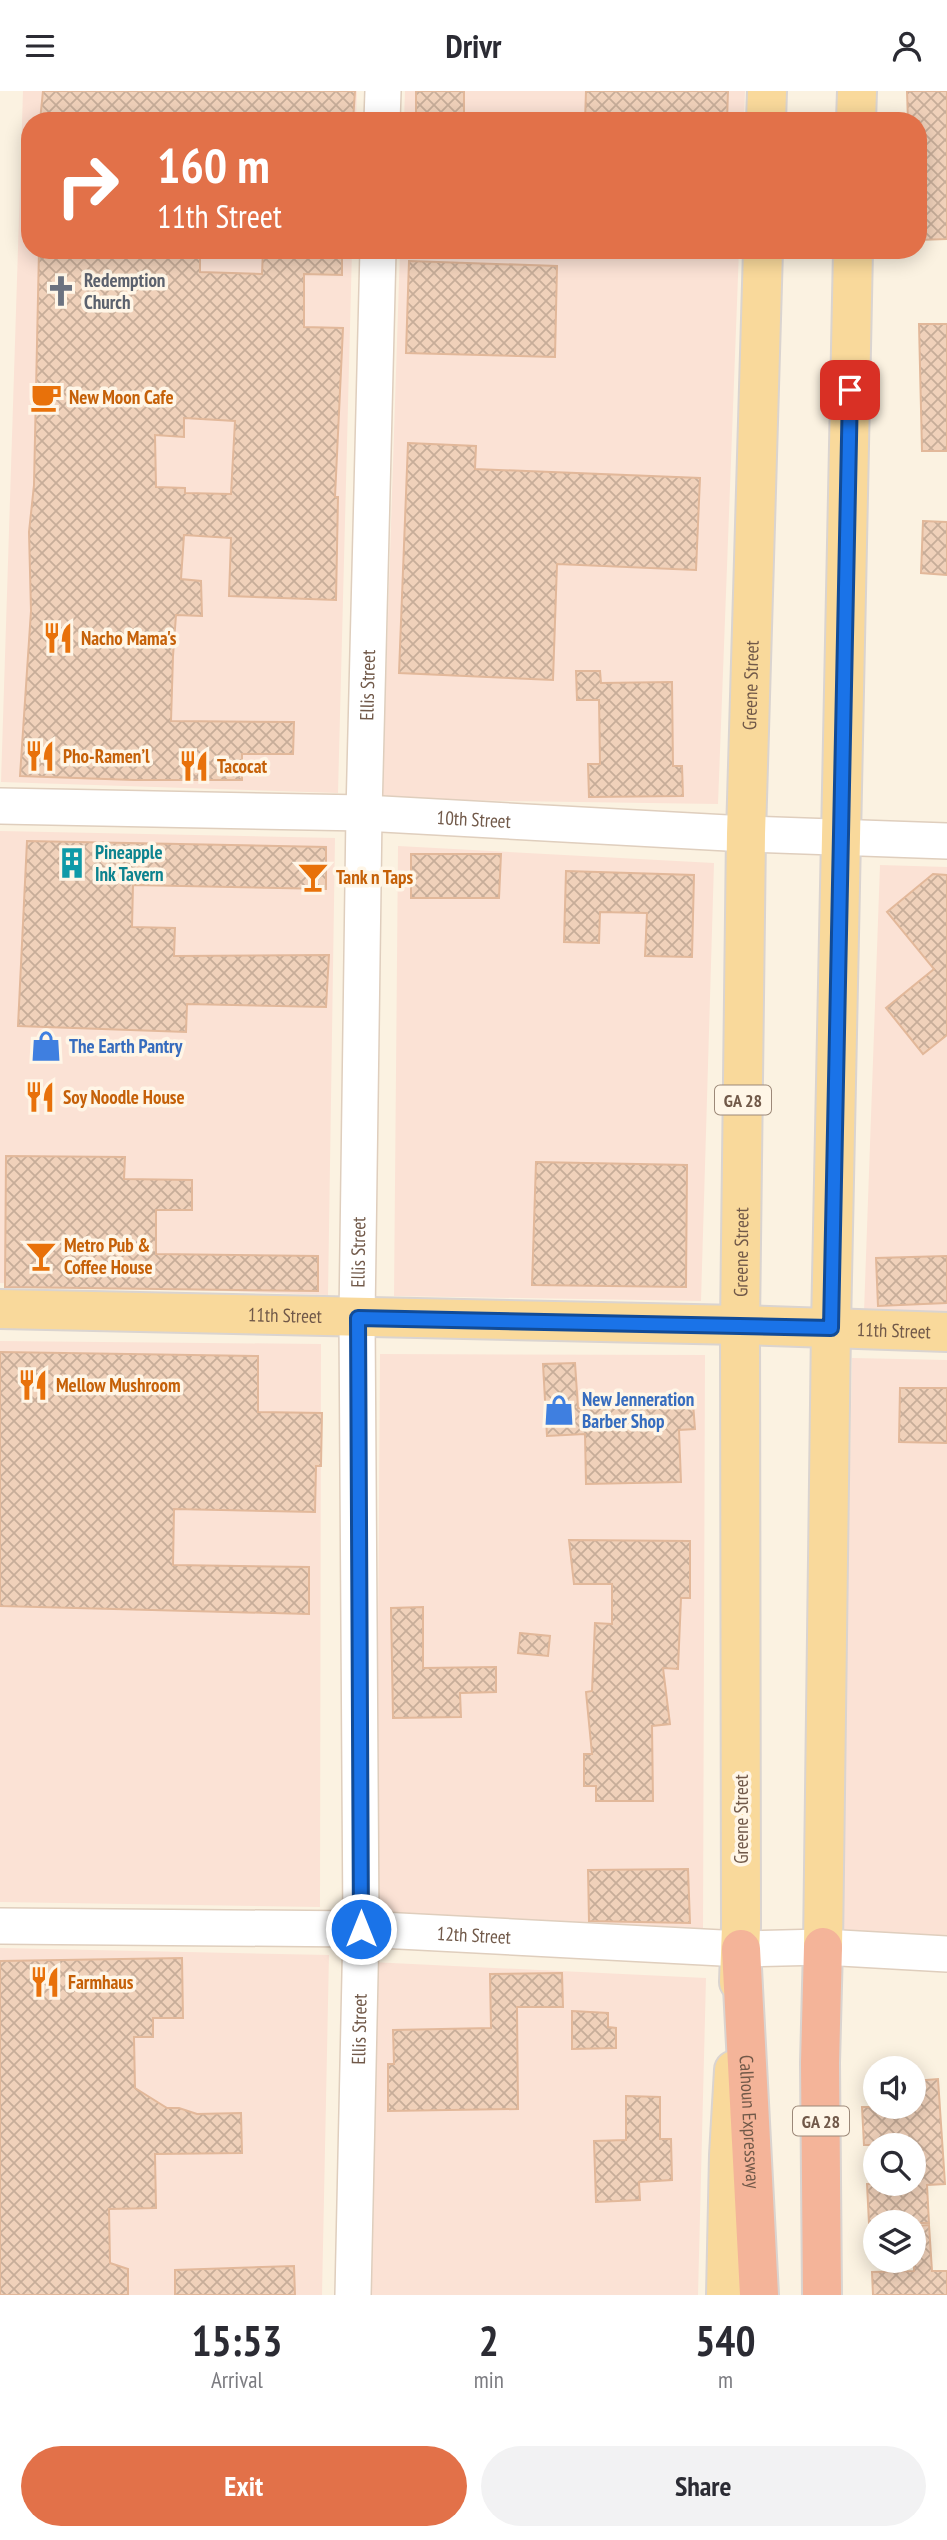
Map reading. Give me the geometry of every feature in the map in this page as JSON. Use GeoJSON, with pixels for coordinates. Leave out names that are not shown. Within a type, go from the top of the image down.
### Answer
{"type":"FeatureCollection","features":[{"type":"Feature","properties":{"kind":"highway","name":"GA 28"},"geometry":{"type":"LineString","coordinates":[[822,2295],[820,2063],[823,1947]]}},
{"type":"Feature","properties":{"kind":"highway","name":"Calhoun Expressway"},"geometry":{"type":"LineString","coordinates":[[741,1949],[759,2295]]}},
{"type":"Feature","properties":{"kind":"main road"},"geometry":{"type":"LineString","coordinates":[[766,112],[767,91]]}},
{"type":"Feature","properties":{"kind":"main road"},"geometry":{"type":"LineString","coordinates":[[856,112],[857,91]]}},
{"type":"Feature","properties":{"kind":"main road","name":"Greene Street"},"geometry":{"type":"LineString","coordinates":[[726,2295],[729,2155],[741,1949],[740,1325],[746,834],[762,259]]}},
{"type":"Feature","properties":{"kind":"main road","name":"GA 28"},"geometry":{"type":"LineString","coordinates":[[823,1947],[831,1328],[853,259]]}},
{"type":"Feature","properties":{"kind":"main road","name":"11th Street"},"geometry":{"type":"LineString","coordinates":[[0,1310],[740,1325],[947,1332]]}},
{"type":"Feature","properties":{"kind":"street"},"geometry":{"type":"LineString","coordinates":[[382,112],[383,91]]}},
{"type":"Feature","properties":{"kind":"street","name":"Ellis Street"},"geometry":{"type":"LineString","coordinates":[[353,2295],[361,1929],[358,1318],[364,813],[379,259]]}},
{"type":"Feature","properties":{"kind":"street","name":"10th Street"},"geometry":{"type":"LineString","coordinates":[[0,806],[364,813],[746,834],[947,841]]}},
{"type":"Feature","properties":{"kind":"street","name":"12th Street"},"geometry":{"type":"LineString","coordinates":[[0,1926],[361,1929],[741,1949],[823,1947],[947,1954]]}},
{"type":"Feature","properties":{"kind":"shaded area"},"geometry":{"type":"Polygon","coordinates":[[[23,91],[357,91],[356,112],[22,112],[23,91]]]}},
{"type":"Feature","properties":{"kind":"shaded area"},"geometry":{"type":"Polygon","coordinates":[[[405,91],[745,91],[744,112],[404,112],[405,91]]]}},
{"type":"Feature","properties":{"kind":"shaded area"},"geometry":{"type":"Polygon","coordinates":[[[21,154],[21,259],[352,259],[338,793],[1,782],[21,154]]]}},
{"type":"Feature","properties":{"kind":"shaded area"},"geometry":{"type":"Polygon","coordinates":[[[400,259],[739,259],[718,804],[382,799],[400,259]]]}},
{"type":"Feature","properties":{"kind":"shaded area"},"geometry":{"type":"Polygon","coordinates":[[[0,831],[335,838],[328,1295],[0,1283],[0,831]]]}},
{"type":"Feature","properties":{"kind":"shaded area"},"geometry":{"type":"Polygon","coordinates":[[[398,846],[714,863],[701,1301],[394,1296],[398,846]]]}},
{"type":"Feature","properties":{"kind":"shaded area"},"geometry":{"type":"Polygon","coordinates":[[[880,865],[947,867],[947,1314],[864,1312],[880,865]]]}},
{"type":"Feature","properties":{"kind":"shaded area"},"geometry":{"type":"Polygon","coordinates":[[[0,1341],[321,1344],[320,1907],[0,1902],[0,1341]]]}},
{"type":"Feature","properties":{"kind":"shaded area"},"geometry":{"type":"Polygon","coordinates":[[[380,1354],[705,1355],[703,1931],[376,1916],[380,1354]]]}},
{"type":"Feature","properties":{"kind":"shaded area"},"geometry":{"type":"Polygon","coordinates":[[[852,1358],[947,1360],[947,1937],[841,1932],[852,1358]]]}},
{"type":"Feature","properties":{"kind":"shaded area"},"geometry":{"type":"Polygon","coordinates":[[[0,1948],[329,1955],[322,2295],[0,2295],[0,1948]]]}},
{"type":"Feature","properties":{"kind":"shaded area"},"geometry":{"type":"Polygon","coordinates":[[[371,1962],[706,1978],[698,2295],[369,2295],[371,1962]]]}},
{"type":"Feature","properties":{"kind":"building"},"geometry":{"type":"Polygon","coordinates":[[[43,91],[355,91],[354,112],[41,112],[43,91]]]}},
{"type":"Feature","properties":{"kind":"building"},"geometry":{"type":"Polygon","coordinates":[[[416,91],[464,91],[464,112],[416,112],[416,91]]]}},
{"type":"Feature","properties":{"kind":"building"},"geometry":{"type":"Polygon","coordinates":[[[586,91],[728,91],[727,112],[585,112],[586,91]]]}},
{"type":"Feature","properties":{"kind":"building"},"geometry":{"type":"Polygon","coordinates":[[[907,91],[947,91],[947,239],[927,240],[927,112],[908,112],[907,91]]]}},
{"type":"Feature","properties":{"kind":"building"},"geometry":{"type":"Polygon","coordinates":[[[39,259],[200,259],[200,272],[262,274],[263,259],[342,259],[342,275],[304,274],[304,327],[343,328],[335,497],[338,497],[336,600],[229,596],[231,538],[184,535],[181,579],[201,581],[202,616],[176,615],[171,721],[294,722],[293,754],[242,754],[242,780],[20,776],[31,611],[29,532],[34,485],[39,259]],[[184,418],[184,437],[155,435],[156,487],[185,488],[185,493],[231,494],[235,421],[184,418]]]}},
{"type":"Feature","properties":{"kind":"building"},"geometry":{"type":"Polygon","coordinates":[[[409,261],[557,266],[555,357],[406,353],[409,261]]]}},
{"type":"Feature","properties":{"kind":"building"},"geometry":{"type":"Polygon","coordinates":[[[919,324],[947,324],[947,451],[922,451],[919,324]]]}},
{"type":"Feature","properties":{"kind":"building"},"geometry":{"type":"Polygon","coordinates":[[[408,443],[476,446],[475,469],[700,478],[696,570],[557,564],[553,680],[399,673],[408,443]]]}},
{"type":"Feature","properties":{"kind":"building"},"geometry":{"type":"Polygon","coordinates":[[[923,521],[947,522],[947,575],[921,573],[923,521]]]}},
{"type":"Feature","properties":{"kind":"building"},"geometry":{"type":"Polygon","coordinates":[[[576,671],[600,671],[601,683],[672,682],[673,766],[682,766],[683,796],[589,797],[588,764],[600,764],[599,700],[577,700],[576,671]]]}},
{"type":"Feature","properties":{"kind":"building"},"geometry":{"type":"Polygon","coordinates":[[[27,841],[326,847],[326,889],[133,885],[132,927],[175,928],[174,956],[329,955],[326,1007],[187,1004],[186,1032],[18,1026],[27,841]]]}},
{"type":"Feature","properties":{"kind":"building"},"geometry":{"type":"Polygon","coordinates":[[[411,854],[501,854],[499,898],[411,898],[411,854]]]}},
{"type":"Feature","properties":{"kind":"building"},"geometry":{"type":"Polygon","coordinates":[[[566,871],[694,875],[692,957],[645,956],[647,913],[600,912],[599,943],[564,942],[566,871]]]}},
{"type":"Feature","properties":{"kind":"building"},"geometry":{"type":"Polygon","coordinates":[[[933,874],[947,875],[947,1035],[923,1054],[886,1008],[934,969],[887,912],[933,874]]]}},
{"type":"Feature","properties":{"kind":"building"},"geometry":{"type":"Polygon","coordinates":[[[6,1156],[125,1157],[124,1179],[192,1180],[192,1210],[156,1210],[156,1254],[318,1256],[318,1291],[5,1287],[6,1156]]]}},
{"type":"Feature","properties":{"kind":"building"},"geometry":{"type":"Polygon","coordinates":[[[536,1162],[687,1165],[686,1287],[532,1285],[536,1162]]]}},
{"type":"Feature","properties":{"kind":"building"},"geometry":{"type":"Polygon","coordinates":[[[947,1256],[947,1303],[878,1306],[876,1258],[947,1256]]]}},
{"type":"Feature","properties":{"kind":"building"},"geometry":{"type":"Polygon","coordinates":[[[0,1352],[258,1356],[258,1412],[322,1413],[321,1466],[316,1466],[315,1512],[174,1509],[173,1565],[309,1567],[309,1614],[0,1606],[0,1352]]]}},
{"type":"Feature","properties":{"kind":"building"},"geometry":{"type":"Polygon","coordinates":[[[575,1363],[578,1408],[693,1403],[695,1429],[679,1430],[681,1482],[586,1484],[585,1434],[547,1436],[543,1364],[575,1363]]]}},
{"type":"Feature","properties":{"kind":"building"},"geometry":{"type":"Polygon","coordinates":[[[900,1388],[947,1388],[947,1443],[899,1442],[900,1388]]]}},
{"type":"Feature","properties":{"kind":"building"},"geometry":{"type":"Polygon","coordinates":[[[569,1540],[690,1541],[690,1598],[681,1598],[678,1669],[663,1668],[670,1724],[652,1726],[653,1801],[596,1801],[596,1786],[584,1786],[584,1754],[592,1754],[586,1692],[592,1691],[595,1623],[612,1624],[612,1584],[574,1584],[569,1540]]]}},
{"type":"Feature","properties":{"kind":"building"},"geometry":{"type":"Polygon","coordinates":[[[423,1607],[423,1668],[496,1667],[496,1692],[460,1693],[461,1717],[393,1718],[391,1608],[423,1607]]]}},
{"type":"Feature","properties":{"kind":"building"},"geometry":{"type":"Polygon","coordinates":[[[520,1633],[550,1636],[548,1656],[518,1653],[520,1633]]]}},
{"type":"Feature","properties":{"kind":"building"},"geometry":{"type":"Polygon","coordinates":[[[688,1869],[690,1923],[589,1921],[588,1870],[688,1869]]]}},
{"type":"Feature","properties":{"kind":"building"},"geometry":{"type":"Polygon","coordinates":[[[182,1958],[183,2018],[153,2018],[153,2037],[134,2037],[135,2088],[167,2108],[179,2108],[197,2114],[241,2113],[242,2153],[155,2154],[156,2208],[109,2209],[110,2263],[128,2269],[128,2295],[0,2295],[0,1961],[182,1958]]]}},
{"type":"Feature","properties":{"kind":"building"},"geometry":{"type":"Polygon","coordinates":[[[562,1973],[563,2007],[517,2007],[518,2109],[388,2111],[388,2064],[394,2064],[393,2030],[491,2028],[490,1974],[562,1973]]]}},
{"type":"Feature","properties":{"kind":"building"},"geometry":{"type":"Polygon","coordinates":[[[572,2011],[608,2013],[608,2027],[616,2028],[616,2048],[572,2049],[572,2011]]]}},
{"type":"Feature","properties":{"kind":"building"},"geometry":{"type":"Polygon","coordinates":[[[938,2079],[945,2184],[927,2185],[929,2223],[926,2223],[926,2210],[868,2210],[868,2196],[926,2196],[926,2133],[863,2133],[862,2107],[863,2119],[926,2119],[926,2080],[938,2079]]]}},
{"type":"Feature","properties":{"kind":"building"},"geometry":{"type":"Polygon","coordinates":[[[626,2096],[660,2097],[660,2139],[671,2139],[672,2180],[639,2182],[640,2200],[596,2202],[594,2141],[626,2140],[626,2096]]]}},
{"type":"Feature","properties":{"kind":"building"},"geometry":{"type":"Polygon","coordinates":[[[926,2225],[929,2225],[932,2271],[947,2271],[947,2295],[873,2295],[872,2273],[926,2273],[926,2225]]]}},
{"type":"Feature","properties":{"kind":"building"},"geometry":{"type":"Polygon","coordinates":[[[294,2266],[295,2295],[175,2295],[175,2270],[294,2266]]]}},
{"type":"Feature","properties":{"kind":"place","name":"Redemption Church"},"geometry":{"type":"Point","coordinates":[61,291]}},
{"type":"Feature","properties":{"kind":"place","name":"New Moon Cafe"},"geometry":{"type":"Point","coordinates":[46,397]}},
{"type":"Feature","properties":{"kind":"place","name":"Nacho Mama's"},"geometry":{"type":"Point","coordinates":[58,638]}},
{"type":"Feature","properties":{"kind":"place","name":"Pho-Ramen’l"},"geometry":{"type":"Point","coordinates":[40,756]}},
{"type":"Feature","properties":{"kind":"place","name":"Tacocat"},"geometry":{"type":"Point","coordinates":[194,766]}},
{"type":"Feature","properties":{"kind":"place","name":"Pineapple Ink Tavern"},"geometry":{"type":"Point","coordinates":[72,863]}},
{"type":"Feature","properties":{"kind":"place","name":"Tank n Taps"},"geometry":{"type":"Point","coordinates":[313,877]}},
{"type":"Feature","properties":{"kind":"place","name":"The Earth Pantry"},"geometry":{"type":"Point","coordinates":[46,1046]}},
{"type":"Feature","properties":{"kind":"place","name":"Soy Noodle House"},"geometry":{"type":"Point","coordinates":[40,1097]}},
{"type":"Feature","properties":{"kind":"place","name":"Metro Pub & Coffee House"},"geometry":{"type":"Point","coordinates":[41,1256]}},
{"type":"Feature","properties":{"kind":"place","name":"Mellow Mushroom"},"geometry":{"type":"Point","coordinates":[33,1385]}},
{"type":"Feature","properties":{"kind":"place","name":"New Jenneration Barber Shop"},"geometry":{"type":"Point","coordinates":[559,1410]}},
{"type":"Feature","properties":{"kind":"place","name":"Farmhaus"},"geometry":{"type":"Point","coordinates":[45,1982]}},
{"type":"Feature","properties":{"kind":"route"},"geometry":{"type":"LineString","coordinates":[[361,1929],[358,1318],[831,1328],[850,390]]}}]}
